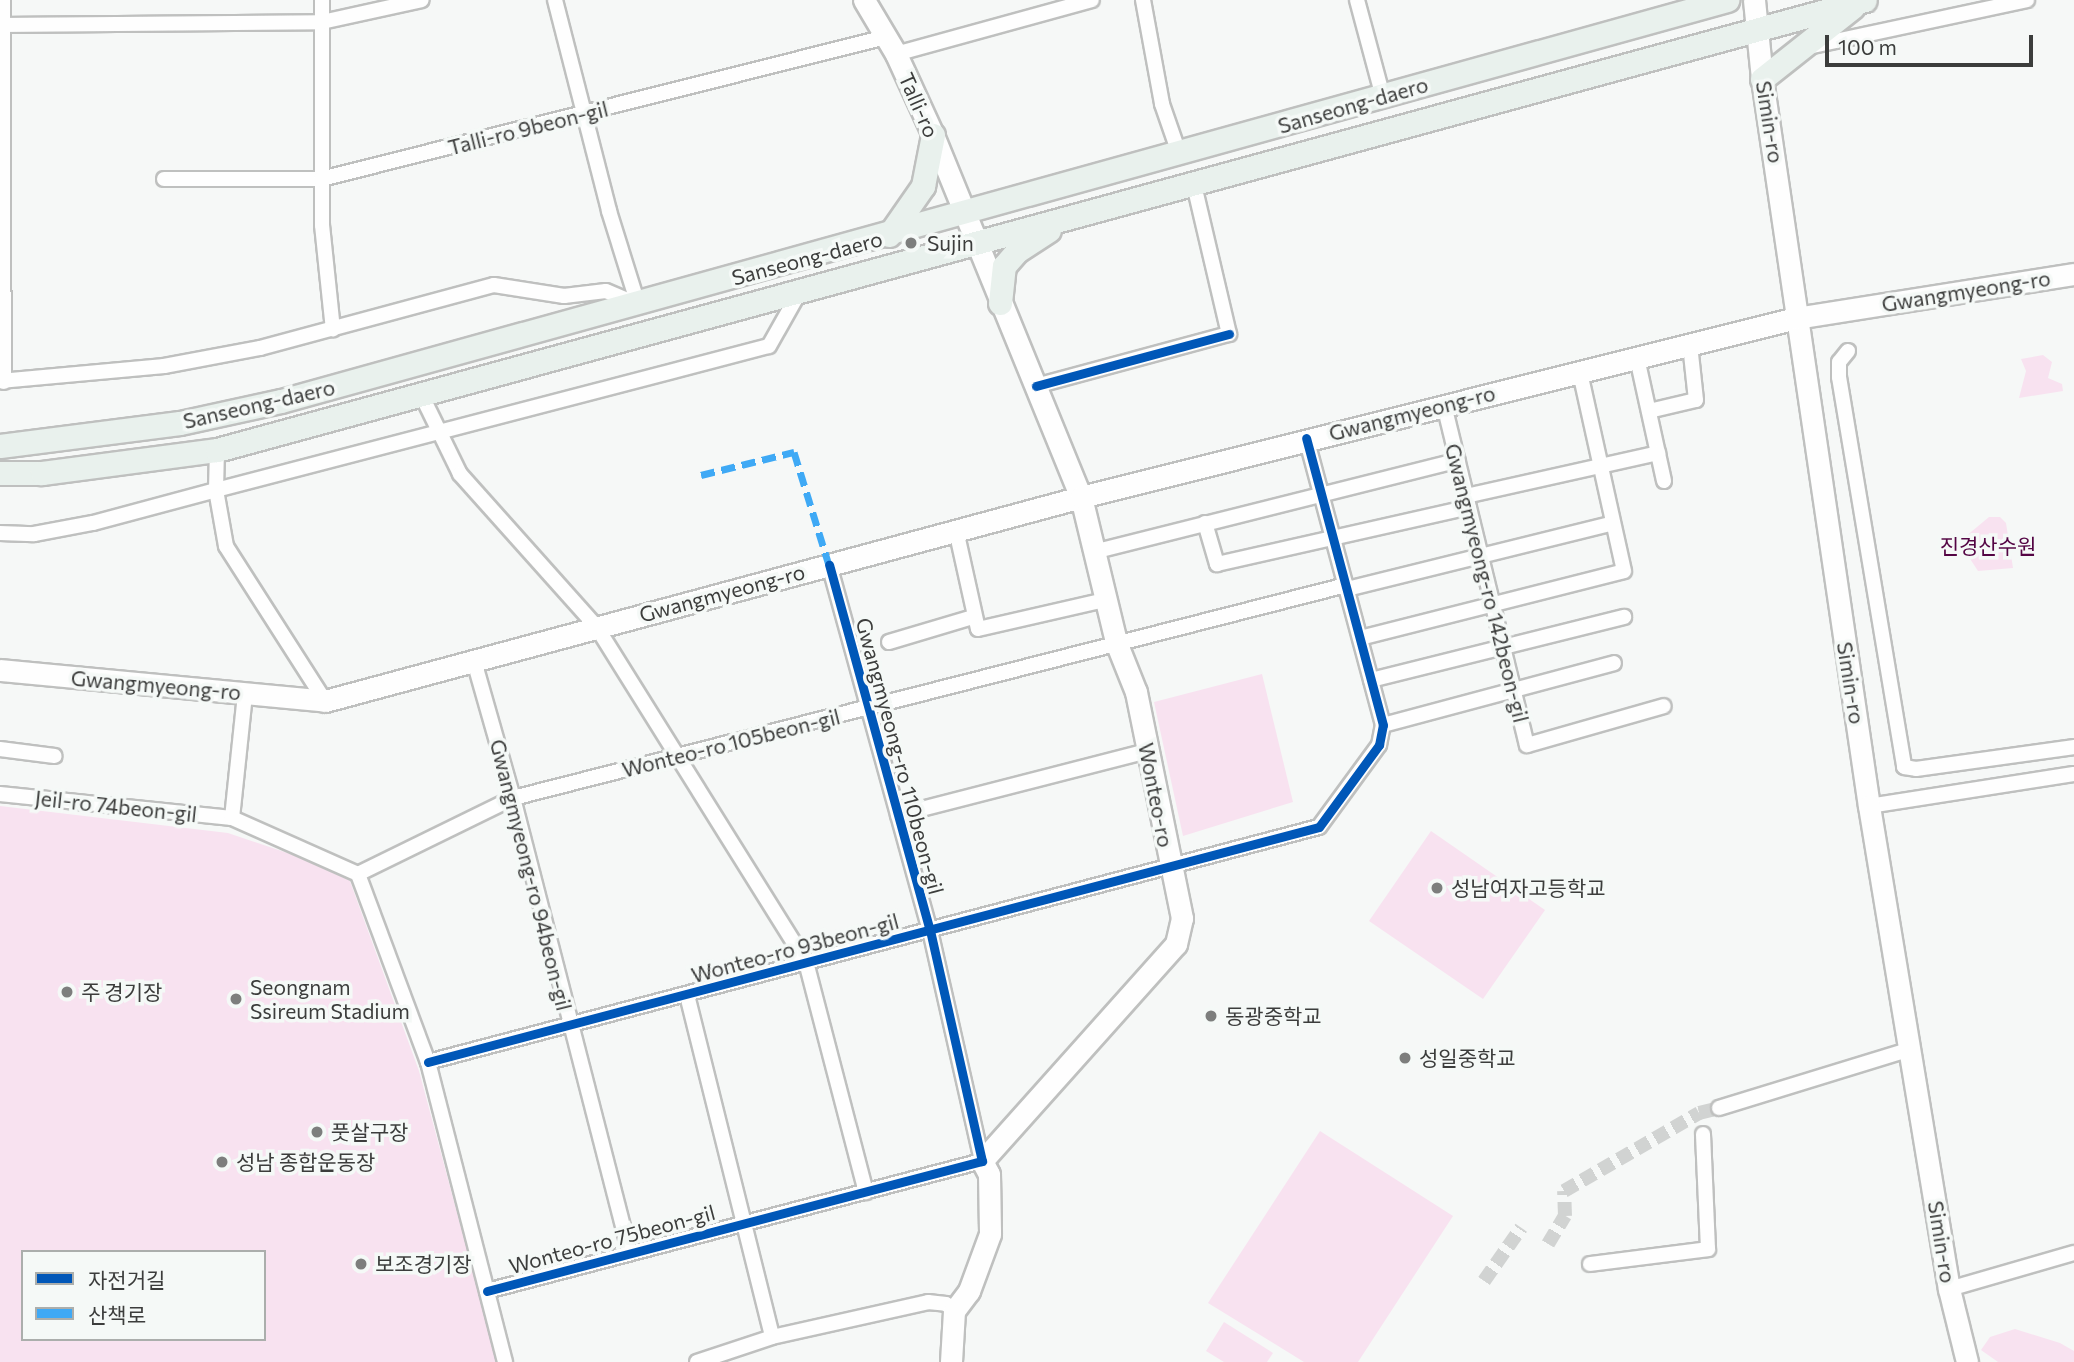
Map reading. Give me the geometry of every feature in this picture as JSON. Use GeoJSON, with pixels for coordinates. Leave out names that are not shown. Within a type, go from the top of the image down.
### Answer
{"type":"FeatureCollection","features":[{"type":"Feature","properties":{"kind":"main road","name":"Talli-ro"},"geometry":{"type":"LineString","coordinates":[[864,0],[891,46],[966,213]]}},
{"type":"Feature","properties":{"kind":"main road","name":"Sanseong-daero"},"geometry":{"type":"LineString","coordinates":[[0,446],[180,422],[281,401],[889,236],[1383,97],[1642,14],[1727,0]]}},
{"type":"Feature","properties":{"kind":"main road","name":"Simin-ro"},"geometry":{"type":"LineString","coordinates":[[1754,0],[1762,79],[1786,220],[1796,318],[1869,806],[1949,1289],[1967,1362]]}},
{"type":"Feature","properties":{"kind":"main road","name":"Sanseong-daero"},"geometry":{"type":"LineString","coordinates":[[0,473],[42,473],[217,450],[974,243],[1194,186],[1862,1]]}},
{"type":"Feature","properties":{"kind":"main road"},"geometry":{"type":"LineString","coordinates":[[1762,79],[1807,47],[1862,1]]}},
{"type":"Feature","properties":{"kind":"main road"},"geometry":{"type":"LineString","coordinates":[[889,236],[923,187],[933,135]]}},
{"type":"Feature","properties":{"kind":"main road","name":"Wonteo-ro"},"geometry":{"type":"LineString","coordinates":[[966,213],[974,243],[1081,497],[1116,642],[1136,692],[1182,918],[1176,944],[982,1161]]}},
{"type":"Feature","properties":{"kind":"main road"},"geometry":{"type":"LineString","coordinates":[[1000,303],[1004,266],[1017,251],[1064,219]]}},
{"type":"Feature","properties":{"kind":"main road","name":"Gwangmyeong-ro"},"geometry":{"type":"LineString","coordinates":[[0,670],[325,701],[474,662],[596,626],[1306,438],[1796,318],[2074,274]]}},
{"type":"Feature","properties":{"kind":"main road"},"geometry":{"type":"LineString","coordinates":[[951,1362],[954,1311],[969,1290],[990,1234],[989,1174],[982,1161]]}},
{"type":"Feature","properties":{"kind":"street"},"geometry":{"type":"LineString","coordinates":[[3,0],[2,382],[164,366],[333,329],[494,285],[564,296],[606,291],[638,304]]}},
{"type":"Feature","properties":{"kind":"street"},"geometry":{"type":"LineString","coordinates":[[322,0],[321,178],[324,271],[333,329]]}},
{"type":"Feature","properties":{"kind":"street"},"geometry":{"type":"LineString","coordinates":[[2,25],[322,22],[422,0]]}},
{"type":"Feature","properties":{"kind":"street"},"geometry":{"type":"LineString","coordinates":[[555,0],[638,304]]}},
{"type":"Feature","properties":{"kind":"street","name":"Talli-ro 9beon-gil"},"geometry":{"type":"LineString","coordinates":[[164,178],[321,178],[585,114],[1092,0]]}},
{"type":"Feature","properties":{"kind":"street"},"geometry":{"type":"LineString","coordinates":[[1143,0],[1163,104],[1179,153]]}},
{"type":"Feature","properties":{"kind":"street"},"geometry":{"type":"LineString","coordinates":[[1357,0],[1383,97]]}},
{"type":"Feature","properties":{"kind":"street"},"geometry":{"type":"LineString","coordinates":[[1807,47],[2027,0]]}},
{"type":"Feature","properties":{"kind":"street"},"geometry":{"type":"LineString","coordinates":[[1036,386],[1229,334],[1194,186]]}},
{"type":"Feature","properties":{"kind":"street"},"geometry":{"type":"LineString","coordinates":[[0,533],[34,534],[93,523],[769,346],[800,291]]}},
{"type":"Feature","properties":{"kind":"street"},"geometry":{"type":"LineString","coordinates":[[1649,411],[1696,400],[1690,345]]}},
{"type":"Feature","properties":{"kind":"street"},"geometry":{"type":"LineString","coordinates":[[1848,351],[1839,362],[1839,377],[1904,767],[1926,768],[2074,747]]}},
{"type":"Feature","properties":{"kind":"street"},"geometry":{"type":"LineString","coordinates":[[1637,358],[1664,481]]}},
{"type":"Feature","properties":{"kind":"street"},"geometry":{"type":"LineString","coordinates":[[1360,638],[1624,571],[1580,372]]}},
{"type":"Feature","properties":{"kind":"street"},"geometry":{"type":"LineString","coordinates":[[421,394],[460,474],[596,626],[680,755],[806,962],[866,1192]]}},
{"type":"Feature","properties":{"kind":"street","name":"Gwangmyeong-ro 142beon-gil"},"geometry":{"type":"LineString","coordinates":[[1444,405],[1527,746],[1664,706]]}},
{"type":"Feature","properties":{"kind":"street"},"geometry":{"type":"LineString","coordinates":[[1306,438],[1335,537],[1383,725],[1614,663]]}},
{"type":"Feature","properties":{"kind":"street"},"geometry":{"type":"LineString","coordinates":[[217,450],[216,490],[226,546],[325,701]]}},
{"type":"Feature","properties":{"kind":"street"},"geometry":{"type":"LineString","coordinates":[[1205,523],[1217,564],[1335,537],[1600,465],[1658,453]]}},
{"type":"Feature","properties":{"kind":"street"},"geometry":{"type":"LineString","coordinates":[[1093,552],[1458,460]]}},
{"type":"Feature","properties":{"kind":"street","name":"Wonteo-ro 105beon-gil"},"geometry":{"type":"LineString","coordinates":[[358,874],[513,798],[1116,642],[1612,523]]}},
{"type":"Feature","properties":{"kind":"street"},"geometry":{"type":"LineString","coordinates":[[956,530],[974,625],[983,631],[1105,600]]}},
{"type":"Feature","properties":{"kind":"street","name":"Gwangmyeong-ro 110beon-gil"},"geometry":{"type":"LineString","coordinates":[[829,565],[930,931],[982,1161]]}},
{"type":"Feature","properties":{"kind":"street"},"geometry":{"type":"LineString","coordinates":[[889,642],[973,617]]}},
{"type":"Feature","properties":{"kind":"street"},"geometry":{"type":"LineString","coordinates":[[1371,680],[1502,650],[1624,617]]}},
{"type":"Feature","properties":{"kind":"street","name":"Gwangmyeong-ro 94beon-gil"},"geometry":{"type":"LineString","coordinates":[[474,662],[513,798],[629,1251]]}},
{"type":"Feature","properties":{"kind":"street"},"geometry":{"type":"LineString","coordinates":[[232,818],[245,694]]}},
{"type":"Feature","properties":{"kind":"street","name":"Wonteo-ro 93beon-gil"},"geometry":{"type":"LineString","coordinates":[[428,1062],[1318,827],[1380,745],[1383,725]]}},
{"type":"Feature","properties":{"kind":"street"},"geometry":{"type":"LineString","coordinates":[[0,749],[55,756]]}},
{"type":"Feature","properties":{"kind":"street"},"geometry":{"type":"LineString","coordinates":[[898,815],[1147,751]]}},
{"type":"Feature","properties":{"kind":"street"},"geometry":{"type":"LineString","coordinates":[[1869,806],[2074,774]]}},
{"type":"Feature","properties":{"kind":"street","name":"Jeil-ro 74beon-gil"},"geometry":{"type":"LineString","coordinates":[[0,794],[232,818],[358,874]]}},
{"type":"Feature","properties":{"kind":"street"},"geometry":{"type":"LineString","coordinates":[[358,874],[428,1062],[505,1362]]}},
{"type":"Feature","properties":{"kind":"street","name":"Wonteo-ro 93beon-gil"},"geometry":{"type":"LineString","coordinates":[[687,995],[718,1111]]}},
{"type":"Feature","properties":{"kind":"street"},"geometry":{"type":"LineString","coordinates":[[1718,1108],[1911,1049]]}},
{"type":"Feature","properties":{"kind":"street","name":"Wonteo-ro 75beon-gil"},"geometry":{"type":"LineString","coordinates":[[718,1111],[747,1221],[772,1337]]}},
{"type":"Feature","properties":{"kind":"street"},"geometry":{"type":"LineString","coordinates":[[1590,1265],[1708,1250],[1703,1134]]}},
{"type":"Feature","properties":{"kind":"street","name":"Wonteo-ro 75beon-gil"},"geometry":{"type":"LineString","coordinates":[[487,1290],[982,1161]]}},
{"type":"Feature","properties":{"kind":"street"},"geometry":{"type":"LineString","coordinates":[[1949,1289],[2074,1253]]}},
{"type":"Feature","properties":{"kind":"street"},"geometry":{"type":"LineString","coordinates":[[697,1362],[772,1337],[928,1302],[946,1304],[954,1311]]}},
{"type":"Feature","properties":{"kind":"green space"},"geometry":{"type":"Polygon","coordinates":[[[2043,355],[2052,362],[2048,378],[2062,384],[2063,391],[2019,398],[2026,371],[2021,359],[2043,355]]]}},
{"type":"Feature","properties":{"kind":"green space","name":"진경산수원"},"geometry":{"type":"Polygon","coordinates":[[[1989,517],[2000,517],[2006,523],[2013,568],[1978,571],[1959,542],[1989,517]]]}},
{"type":"Feature","properties":{"kind":"green space"},"geometry":{"type":"Polygon","coordinates":[[[1262,674],[1293,802],[1183,836],[1154,702],[1262,674]]]}},
{"type":"Feature","properties":{"kind":"green space","name":"성남 종합운동장"},"geometry":{"type":"Polygon","coordinates":[[[0,806],[228,833],[347,873],[419,1071],[497,1362],[0,1362],[0,806]]]}},
{"type":"Feature","properties":{"kind":"green space"},"geometry":{"type":"Polygon","coordinates":[[[1431,831],[1545,910],[1483,999],[1369,921],[1431,831]]]}},
{"type":"Feature","properties":{"kind":"green space"},"geometry":{"type":"Polygon","coordinates":[[[1320,1131],[1453,1216],[1358,1362],[1304,1362],[1208,1303],[1320,1131]]]}},
{"type":"Feature","properties":{"kind":"green space"},"geometry":{"type":"Polygon","coordinates":[[[1224,1322],[1273,1353],[1267,1362],[1224,1362],[1206,1351],[1224,1322]]]}},
{"type":"Feature","properties":{"kind":"green space"},"geometry":{"type":"Polygon","coordinates":[[[2015,1329],[2060,1343],[2074,1351],[2074,1362],[1998,1362],[1981,1350],[1990,1337],[2015,1329]]]}},
{"type":"Feature","properties":{"kind":"tunnel"},"geometry":{"type":"LineString","coordinates":[[1548,1244],[1565,1216],[1564,1191],[1699,1113],[1719,1108]]}},
{"type":"Feature","properties":{"kind":"tunnel"},"geometry":{"type":"LineString","coordinates":[[1484,1281],[1521,1228]]}},
{"type":"Feature","properties":{"kind":"marked path"},"geometry":{"type":"LineString","coordinates":[[701,475],[794,452],[829,565]]}},
{"type":"Feature","properties":{"kind":"cycle path"},"geometry":{"type":"LineString","coordinates":[[1036,386],[1229,334]]}},
{"type":"Feature","properties":{"kind":"cycle path"},"geometry":{"type":"LineString","coordinates":[[428,1062],[1319,827],[1379,745],[1383,725],[1306,438]]}},
{"type":"Feature","properties":{"kind":"cycle path"},"geometry":{"type":"LineString","coordinates":[[487,1291],[982,1161],[930,931],[829,565]]}},
{"type":"Feature","properties":{"kind":"place","name":"Sujin"},"geometry":{"type":"Point","coordinates":[911,243]}},
{"type":"Feature","properties":{"kind":"place","name":"성남여자고등학교"},"geometry":{"type":"Point","coordinates":[1437,888]}},
{"type":"Feature","properties":{"kind":"place","name":"주 경기장"},"geometry":{"type":"Point","coordinates":[67,992]}},
{"type":"Feature","properties":{"kind":"place","name":"Seongnam Ssireum Stadium"},"geometry":{"type":"Point","coordinates":[236,999]}},
{"type":"Feature","properties":{"kind":"place","name":"동광중학교"},"geometry":{"type":"Point","coordinates":[1211,1016]}},
{"type":"Feature","properties":{"kind":"place","name":"성일중학교"},"geometry":{"type":"Point","coordinates":[1405,1058]}},
{"type":"Feature","properties":{"kind":"place","name":"풋살구장"},"geometry":{"type":"Point","coordinates":[317,1132]}},
{"type":"Feature","properties":{"kind":"place","name":"성남 종합운동장"},"geometry":{"type":"Point","coordinates":[222,1162]}},
{"type":"Feature","properties":{"kind":"place","name":"보조경기장"},"geometry":{"type":"Point","coordinates":[361,1264]}}]}
